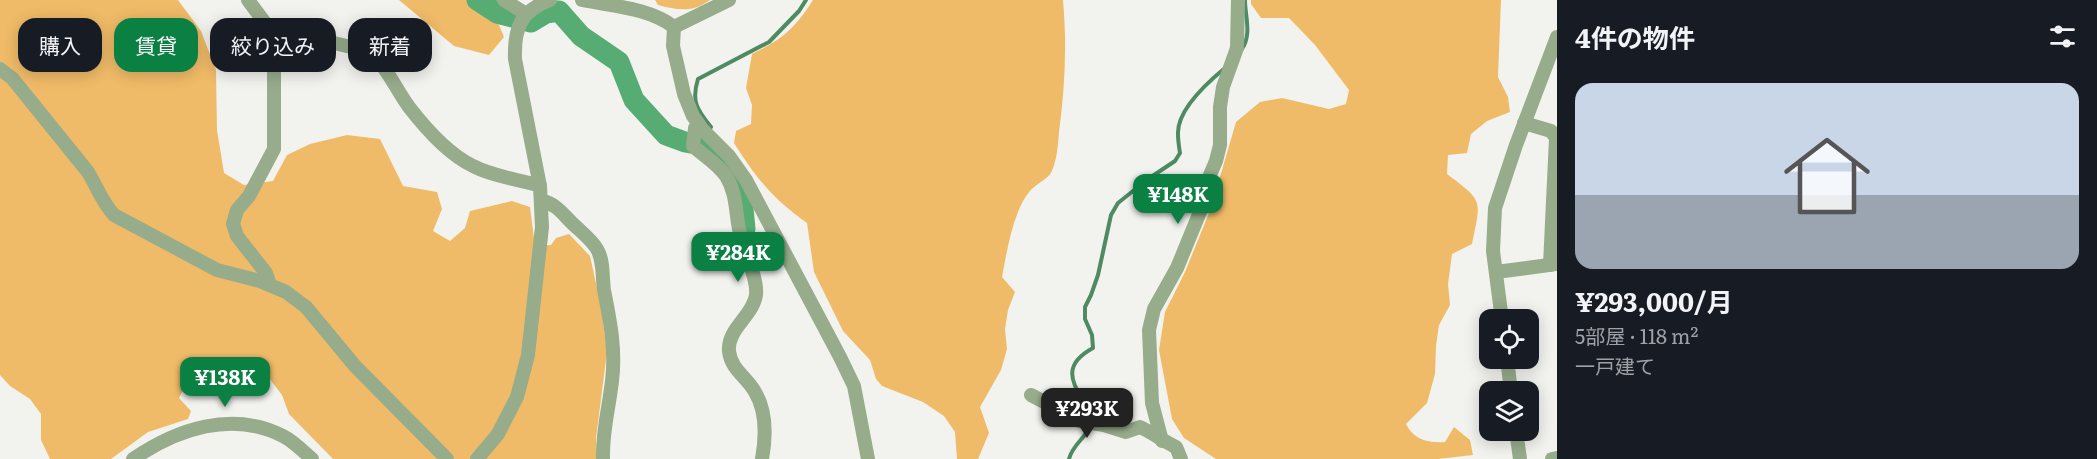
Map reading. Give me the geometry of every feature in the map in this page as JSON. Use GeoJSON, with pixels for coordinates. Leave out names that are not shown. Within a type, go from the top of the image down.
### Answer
{"type":"FeatureCollection","features":[{"type":"Feature","properties":{"kind":"street"},"geometry":{"type":"LineString","coordinates":[[248,0],[261,18]]}},
{"type":"Feature","properties":{"kind":"street"},"geometry":{"type":"LineString","coordinates":[[504,0],[526,14]]}},
{"type":"Feature","properties":{"kind":"street"},"geometry":{"type":"LineString","coordinates":[[477,459],[498,434],[517,397],[528,355],[542,227],[542,201],[515,59],[515,41],[519,25],[526,14],[550,0]]}},
{"type":"Feature","properties":{"kind":"street"},"geometry":{"type":"LineString","coordinates":[[582,0],[642,12],[664,19],[674,27]]}},
{"type":"Feature","properties":{"kind":"street"},"geometry":{"type":"LineString","coordinates":[[674,27],[729,0]]}},
{"type":"Feature","properties":{"kind":"street"},"geometry":{"type":"LineString","coordinates":[[1162,441],[1152,403],[1149,330],[1154,309],[1177,268],[1202,207],[1207,182],[1216,161],[1220,145],[1220,107],[1223,87],[1237,48],[1238,0]]}},
{"type":"Feature","properties":{"kind":"street"},"geometry":{"type":"LineString","coordinates":[[674,27],[673,46],[684,94],[693,116],[729,156],[746,180],[840,357],[854,386],[868,459]]}},
{"type":"Feature","properties":{"kind":"street"},"geometry":{"type":"LineString","coordinates":[[1501,309],[1493,251],[1495,208],[1557,37]]}},
{"type":"Feature","properties":{"kind":"street"},"geometry":{"type":"LineString","coordinates":[[336,44],[368,51],[376,57],[409,106],[446,148],[474,167],[540,186]]}},
{"type":"Feature","properties":{"kind":"street"},"geometry":{"type":"LineString","coordinates":[[0,69],[12,78],[26,94],[88,172],[99,189],[104,204],[114,214],[218,270],[286,292],[306,307],[355,366],[447,459]]}},
{"type":"Feature","properties":{"kind":"street"},"geometry":{"type":"LineString","coordinates":[[270,285],[266,273],[237,236],[233,224],[237,210],[249,196],[274,149],[274,72]]}},
{"type":"Feature","properties":{"kind":"street"},"geometry":{"type":"LineString","coordinates":[[698,123],[694,128],[693,146],[715,163],[733,189],[741,237],[756,294],[753,304],[730,339],[728,348],[734,368],[756,394],[765,423],[762,459]]}},
{"type":"Feature","properties":{"kind":"street"},"geometry":{"type":"LineString","coordinates":[[1496,273],[1554,265],[1556,138],[1551,131],[1524,123]]}},
{"type":"Feature","properties":{"kind":"street"},"geometry":{"type":"LineString","coordinates":[[542,201],[553,205],[589,240],[597,250],[602,262],[604,288],[611,322],[613,356],[612,380],[603,438],[603,459]]}},
{"type":"Feature","properties":{"kind":"street"},"geometry":{"type":"LineString","coordinates":[[1031,395],[1080,421],[1126,432],[1140,427],[1176,447],[1181,459]]}},
{"type":"Feature","properties":{"kind":"street"},"geometry":{"type":"LineString","coordinates":[[133,459],[156,444],[181,433],[215,424],[240,422],[261,426],[284,437],[312,459]]}},
{"type":"Feature","properties":{"kind":"street"},"geometry":{"type":"LineString","coordinates":[[1518,441],[1520,459]]}},
{"type":"Feature","properties":{"kind":"street"},"geometry":{"type":"LineString","coordinates":[[1552,459],[1557,458]]}},
{"type":"Feature","properties":{"kind":"shaded area"},"geometry":{"type":"Polygon","coordinates":[[[0,0],[178,0],[191,18],[114,18],[114,72],[198,72],[198,27],[210,54],[210,72],[216,72],[217,130],[224,173],[244,185],[273,181],[287,155],[310,144],[347,135],[380,139],[403,186],[437,192],[442,209],[433,231],[450,241],[465,228],[470,211],[512,201],[530,207],[535,246],[551,245],[556,238],[569,234],[590,256],[601,306],[607,352],[596,438],[596,459],[333,459],[289,414],[282,395],[266,374],[247,367],[210,377],[199,390],[182,392],[179,398],[191,411],[188,419],[148,432],[111,459],[50,459],[41,440],[41,414],[30,399],[10,386],[0,375],[0,0]]]}},
{"type":"Feature","properties":{"kind":"shaded area"},"geometry":{"type":"Polygon","coordinates":[[[399,0],[471,0],[494,13],[504,37],[489,55],[454,46],[432,28],[432,18],[421,18],[399,0]]]}},
{"type":"Feature","properties":{"kind":"shaded area"},"geometry":{"type":"Polygon","coordinates":[[[655,0],[710,0],[697,7],[685,9],[658,5],[655,0]]]}},
{"type":"Feature","properties":{"kind":"shaded area"},"geometry":{"type":"Polygon","coordinates":[[[813,0],[1063,0],[1065,66],[1058,148],[1051,173],[1024,199],[1011,232],[1002,277],[1015,292],[1008,310],[1005,329],[1007,349],[1001,370],[980,407],[989,433],[978,459],[957,459],[955,432],[944,416],[923,402],[882,386],[876,379],[870,360],[843,331],[814,272],[807,223],[766,187],[734,143],[736,131],[751,124],[752,105],[746,88],[752,54],[787,32],[813,0]]]}},
{"type":"Feature","properties":{"kind":"shaded area"},"geometry":{"type":"Polygon","coordinates":[[[1251,0],[1501,0],[1498,77],[1508,97],[1510,112],[1487,121],[1471,134],[1467,153],[1448,155],[1447,174],[1474,197],[1478,209],[1477,218],[1472,244],[1452,254],[1448,284],[1450,305],[1439,325],[1435,374],[1427,403],[1406,424],[1417,437],[1433,442],[1445,442],[1454,427],[1470,440],[1473,455],[1438,459],[1216,459],[1184,438],[1172,419],[1159,350],[1165,312],[1185,272],[1211,208],[1236,122],[1260,102],[1282,98],[1329,109],[1346,104],[1349,90],[1315,45],[1289,18],[1261,18],[1251,4],[1251,0]]]}},
{"type":"Feature","properties":{"kind":"waterway"},"geometry":{"type":"LineString","coordinates":[[477,0],[497,13],[531,22],[546,13],[559,11],[581,36],[619,62],[634,100],[666,135],[702,145],[717,157],[735,180],[742,198],[745,229]]}},
{"type":"Feature","properties":{"kind":"waterway"},"geometry":{"type":"LineString","coordinates":[[707,131],[711,127],[699,110],[695,99],[698,79],[769,42],[799,11],[806,0]]}},
{"type":"Feature","properties":{"kind":"waterway"},"geometry":{"type":"LineString","coordinates":[[1242,49],[1247,37],[1245,0]]}},
{"type":"Feature","properties":{"kind":"waterway"},"geometry":{"type":"LineString","coordinates":[[1069,459],[1090,424],[1089,414],[1072,376],[1073,367],[1080,357],[1093,348],[1092,335],[1085,319],[1085,307],[1098,275],[1111,215],[1118,203],[1175,161],[1180,153],[1179,125],[1188,106],[1225,68]]}}]}
